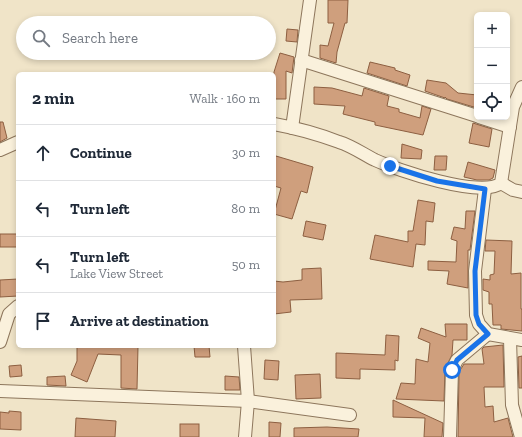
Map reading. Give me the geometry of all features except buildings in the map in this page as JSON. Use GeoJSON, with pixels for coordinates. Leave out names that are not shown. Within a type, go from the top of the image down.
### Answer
{"type":"FeatureCollection","features":[{"type":"Feature","properties":{"kind":"street"},"geometry":{"type":"LineString","coordinates":[[292,128],[310,0]]}},
{"type":"Feature","properties":{"kind":"street"},"geometry":{"type":"LineString","coordinates":[[301,60],[474,116]]}},
{"type":"Feature","properties":{"kind":"street"},"geometry":{"type":"LineString","coordinates":[[276,124],[341,142],[374,160],[437,181],[485,189],[498,186],[501,183],[514,107],[522,87]]}},
{"type":"Feature","properties":{"kind":"street"},"geometry":{"type":"LineString","coordinates":[[488,120],[510,127]]}},
{"type":"Feature","properties":{"kind":"street"},"geometry":{"type":"LineString","coordinates":[[0,150],[16,143]]}},
{"type":"Feature","properties":{"kind":"street"},"geometry":{"type":"LineString","coordinates":[[501,183],[513,190],[522,192]]}},
{"type":"Feature","properties":{"kind":"street"},"geometry":{"type":"LineString","coordinates":[[485,189],[475,271],[476,315],[479,324],[488,334]]}},
{"type":"Feature","properties":{"kind":"street"},"geometry":{"type":"LineString","coordinates":[[0,342],[9,311]]}},
{"type":"Feature","properties":{"kind":"street"},"geometry":{"type":"LineString","coordinates":[[450,437],[452,370],[454,364],[488,334],[516,339],[512,405],[521,437]]}},
{"type":"Feature","properties":{"kind":"street"},"geometry":{"type":"LineString","coordinates":[[244,348],[248,401],[245,437]]}},
{"type":"Feature","properties":{"kind":"street"},"geometry":{"type":"LineString","coordinates":[[0,391],[248,401],[350,415]]}},
{"type":"Feature","properties":{"kind":"route"},"geometry":{"type":"LineString","coordinates":[[390,166],[437,181],[485,189],[475,271],[476,315],[479,324],[488,334],[457,360],[452,370]]}}]}
